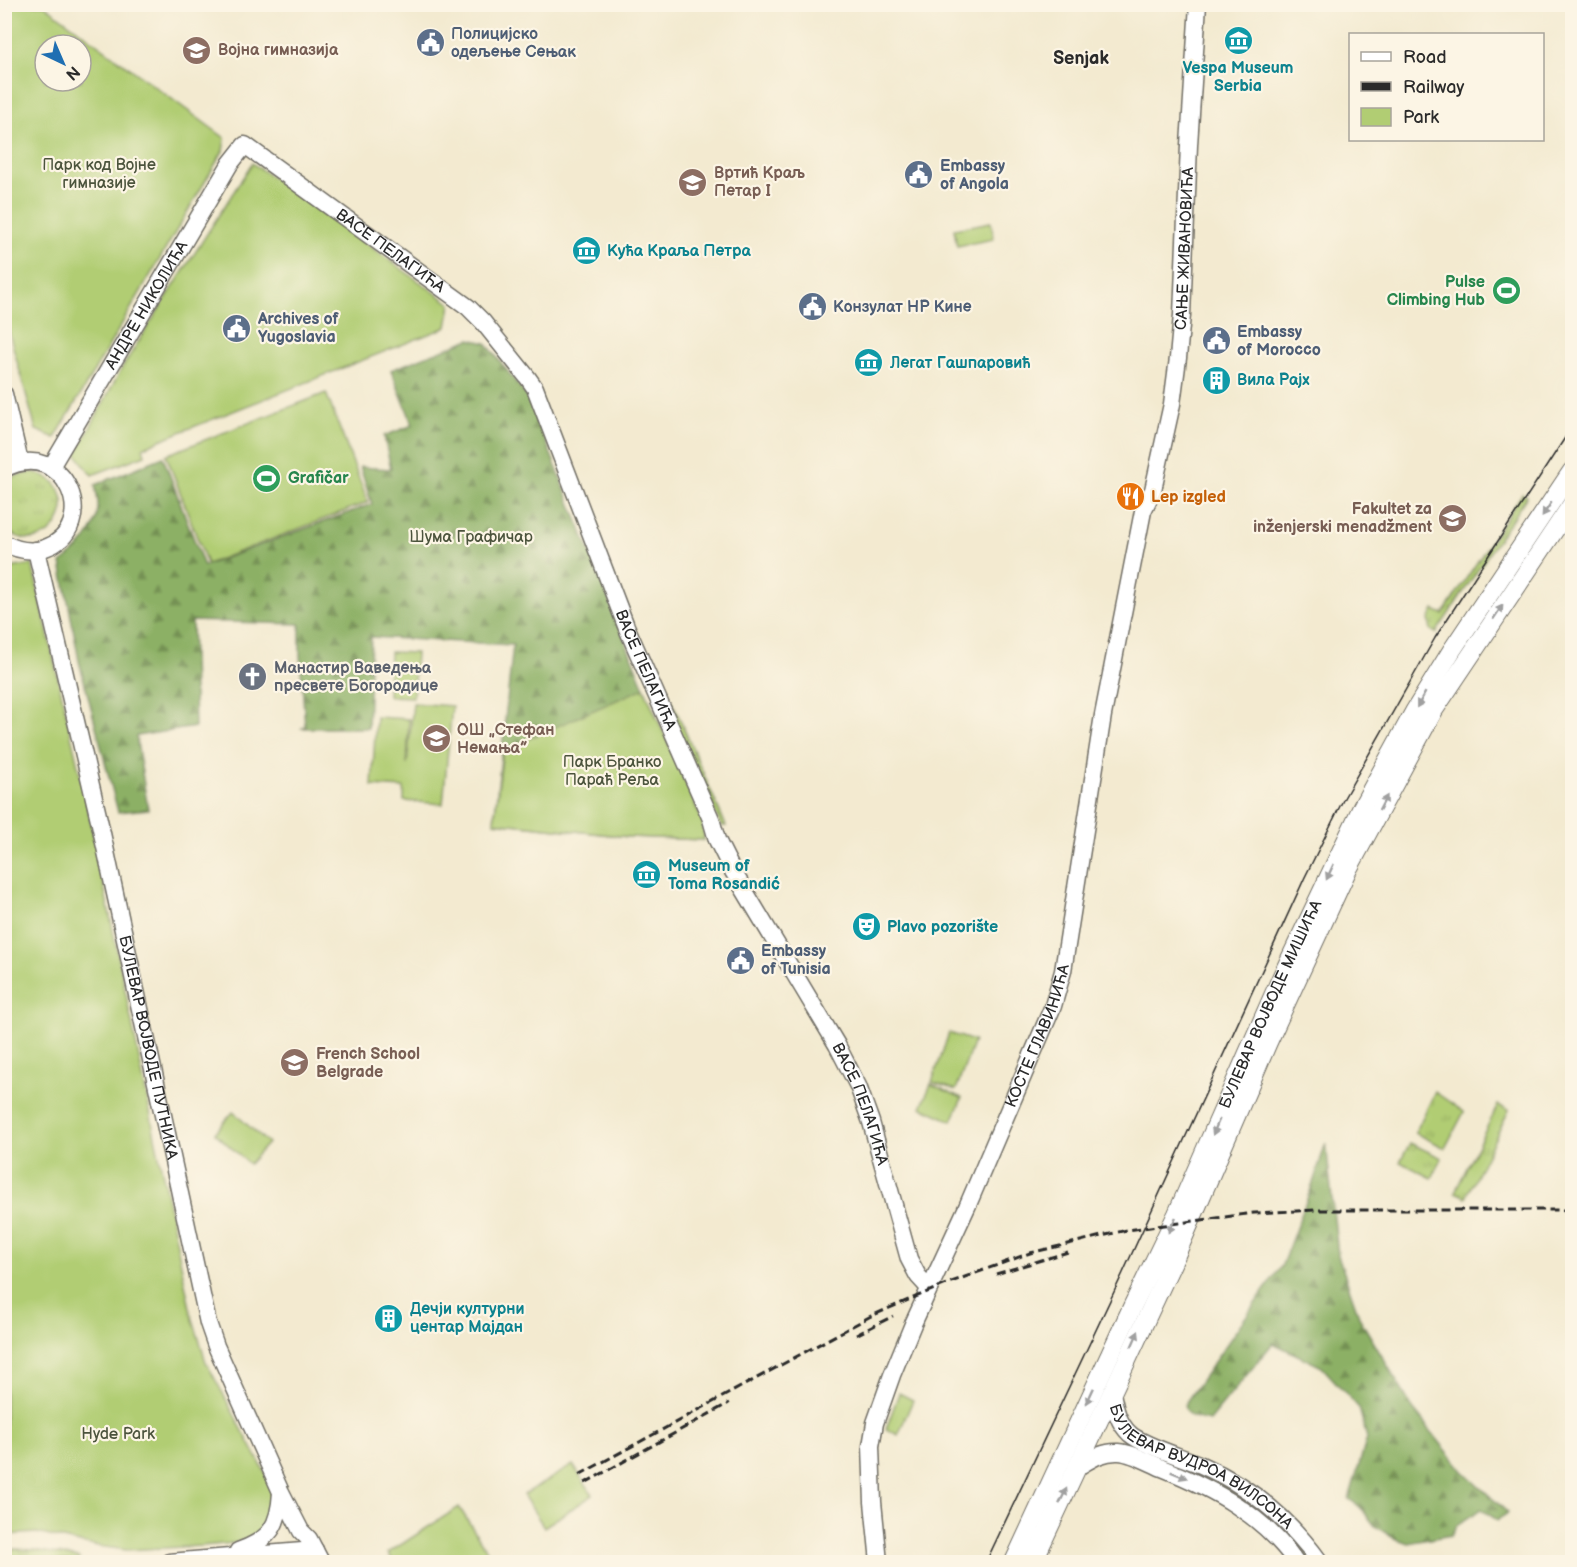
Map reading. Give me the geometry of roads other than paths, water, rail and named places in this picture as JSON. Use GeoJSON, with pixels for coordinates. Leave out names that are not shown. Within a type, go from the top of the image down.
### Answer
{"type":"FeatureCollection","features":[{"type":"Feature","properties":{"kind":"main road","name":"БУЛЕВАР ВОЈВОДЕ МИШИЋА"},"geometry":{"type":"LineString","coordinates":[[1014,1563],[1123,1325],[1177,1214],[1295,947],[1362,807],[1414,711],[1452,650],[1572,471]]}},
{"type":"Feature","properties":{"kind":"main road","name":"БУЛЕВАР ВОЈВОДЕ МИШИЋА"},"geometry":{"type":"LineString","coordinates":[[1033,1563],[1176,1255],[1272,1032],[1346,873],[1434,710],[1572,504]]}},
{"type":"Feature","properties":{"kind":"street","name":"САЊЕ ЖИВАНОВИЋА"},"geometry":{"type":"LineString","coordinates":[[1153,490],[1172,404],[1179,350],[1198,4]]}},
{"type":"Feature","properties":{"kind":"street","name":"АНДРЕ НИКОЛИЋА"},"geometry":{"type":"LineString","coordinates":[[51,467],[224,174],[245,145]]}},
{"type":"Feature","properties":{"kind":"street","name":"ВАСЕ ПЕЛАГИЋА"},"geometry":{"type":"LineString","coordinates":[[245,145],[468,307],[483,322],[535,388],[626,626],[711,819],[717,840],[731,868],[837,1045],[858,1086],[871,1122],[909,1259],[918,1276],[929,1288]]}},
{"type":"Feature","properties":{"kind":"street"},"geometry":{"type":"LineString","coordinates":[[4,394],[12,466],[40,463],[51,467],[69,485],[73,499],[71,523],[62,537],[48,547],[23,550],[4,543]]}},
{"type":"Feature","properties":{"kind":"street","name":"КОСТЕ ГЛАВИНИЋА"},"geometry":{"type":"LineString","coordinates":[[879,1563],[873,1502],[873,1435],[891,1375],[967,1207],[1058,992],[1103,715],[1143,511],[1153,490]]}},
{"type":"Feature","properties":{"kind":"street","name":"БУЛЕВАР ВОЈВОДЕ ПУТНИКА"},"geometry":{"type":"LineString","coordinates":[[36,550],[100,824],[207,1316],[216,1346],[281,1492],[301,1531],[311,1558]]}},
{"type":"Feature","properties":{"kind":"street","name":"БУЛЕВАР ВУДРОА ВИЛСОНА"},"geometry":{"type":"LineString","coordinates":[[1112,1393],[1117,1416],[1131,1435],[1203,1466],[1253,1494],[1270,1506],[1298,1534],[1320,1563]]}},
{"type":"Feature","properties":{"kind":"street","name":"БУЛЕВАР ВУДРОА ВИЛСОНА"},"geometry":{"type":"LineString","coordinates":[[1076,1468],[1098,1455],[1118,1452],[1194,1481],[1241,1507],[1269,1531],[1296,1563]]}},
{"type":"Feature","properties":{"kind":"street"},"geometry":{"type":"LineString","coordinates":[[221,1557],[256,1544],[271,1531],[280,1510],[281,1492]]}},
{"type":"Feature","properties":{"kind":"street"},"geometry":{"type":"LineString","coordinates":[[168,1563],[221,1557],[311,1558]]}},
{"type":"Feature","properties":{"kind":"tram line"},"geometry":{"type":"LineString","coordinates":[[986,1562],[1344,798],[1435,638],[1572,427]]}},
{"type":"Feature","properties":{"kind":"railway"},"geometry":{"type":"LineString","coordinates":[[579,1475],[871,1316],[946,1284],[1030,1253],[1127,1230],[1254,1213],[1316,1210],[1572,1210]]}},
{"type":"Feature","properties":{"kind":"railway"},"geometry":{"type":"LineString","coordinates":[[996,1274],[1068,1252]]}},
{"type":"Feature","properties":{"kind":"railway"},"geometry":{"type":"LineString","coordinates":[[856,1335],[893,1316]]}},
{"type":"Feature","properties":{"kind":"railway"},"geometry":{"type":"LineString","coordinates":[[585,1483],[729,1403]]}},
{"type":"Feature","properties":{"kind":"place","name":"Vespa Museum Serbia"},"geometry":{"type":"Point","coordinates":[1238,40]}},
{"type":"Feature","properties":{"kind":"place","name":"Полицијско одељење Сењак"},"geometry":{"type":"Point","coordinates":[430,43]}},
{"type":"Feature","properties":{"kind":"place","name":"Војна гимназија"},"geometry":{"type":"Point","coordinates":[197,50]}},
{"type":"Feature","properties":{"kind":"place","name":"Embassy of Angola"},"geometry":{"type":"Point","coordinates":[919,175]}},
{"type":"Feature","properties":{"kind":"place","name":"Вртић Краљ Петар I"},"geometry":{"type":"Point","coordinates":[693,182]}},
{"type":"Feature","properties":{"kind":"place","name":"Кућа Краља Петра"},"geometry":{"type":"Point","coordinates":[586,251]}},
{"type":"Feature","properties":{"kind":"place","name":"Pulse Climbing Hub"},"geometry":{"type":"Point","coordinates":[1506,291]}},
{"type":"Feature","properties":{"kind":"place","name":"Конзулат НР Кине"},"geometry":{"type":"Point","coordinates":[812,307]}},
{"type":"Feature","properties":{"kind":"place","name":"Archives of Yugoslavia"},"geometry":{"type":"Point","coordinates":[237,328]}},
{"type":"Feature","properties":{"kind":"place","name":"Embassy of Morocco"},"geometry":{"type":"Point","coordinates":[1216,341]}},
{"type":"Feature","properties":{"kind":"place","name":"Легат Гашпаровић"},"geometry":{"type":"Point","coordinates":[869,363]}},
{"type":"Feature","properties":{"kind":"place","name":"Вила Рајх"},"geometry":{"type":"Point","coordinates":[1216,380]}},
{"type":"Feature","properties":{"kind":"place","name":"Grafičar"},"geometry":{"type":"Point","coordinates":[267,478]}},
{"type":"Feature","properties":{"kind":"place","name":"Lep izgled"},"geometry":{"type":"Point","coordinates":[1130,497]}},
{"type":"Feature","properties":{"kind":"place","name":"Fakultet za inženjerski menadžment"},"geometry":{"type":"Point","coordinates":[1453,518]}},
{"type":"Feature","properties":{"kind":"place","name":"Манастир Ваведења пресвете Богородице"},"geometry":{"type":"Point","coordinates":[253,677]}},
{"type":"Feature","properties":{"kind":"place","name":"ОШ „Стефан Немања”"},"geometry":{"type":"Point","coordinates":[436,739]}},
{"type":"Feature","properties":{"kind":"place","name":"Museum of Toma Rosandić"},"geometry":{"type":"Point","coordinates":[647,875]}},
{"type":"Feature","properties":{"kind":"place","name":"Plavo pozorište"},"geometry":{"type":"Point","coordinates":[866,927]}},
{"type":"Feature","properties":{"kind":"place","name":"Embassy of Tunisia"},"geometry":{"type":"Point","coordinates":[740,960]}},
{"type":"Feature","properties":{"kind":"place","name":"French School Belgrade"},"geometry":{"type":"Point","coordinates":[295,1063]}},
{"type":"Feature","properties":{"kind":"place","name":"Дечји културни центар Мајдан"},"geometry":{"type":"Point","coordinates":[389,1318]}},
{"type":"Feature","properties":{"kind":"district","name":"Senjak"},"geometry":{"type":"Point","coordinates":[1081,58]}},
{"type":"Feature","properties":{"kind":"park label","name":"Парк код Војне гимназије"},"geometry":{"type":"Point","coordinates":[99,174]}},
{"type":"Feature","properties":{"kind":"park label","name":"Шума Графичар"},"geometry":{"type":"Point","coordinates":[471,537]}},
{"type":"Feature","properties":{"kind":"park label","name":"Парк Бранко Параћ Реља"},"geometry":{"type":"Point","coordinates":[612,771]}},
{"type":"Feature","properties":{"kind":"park label","name":"Hyde Park"},"geometry":{"type":"Point","coordinates":[118,1434]}}]}
